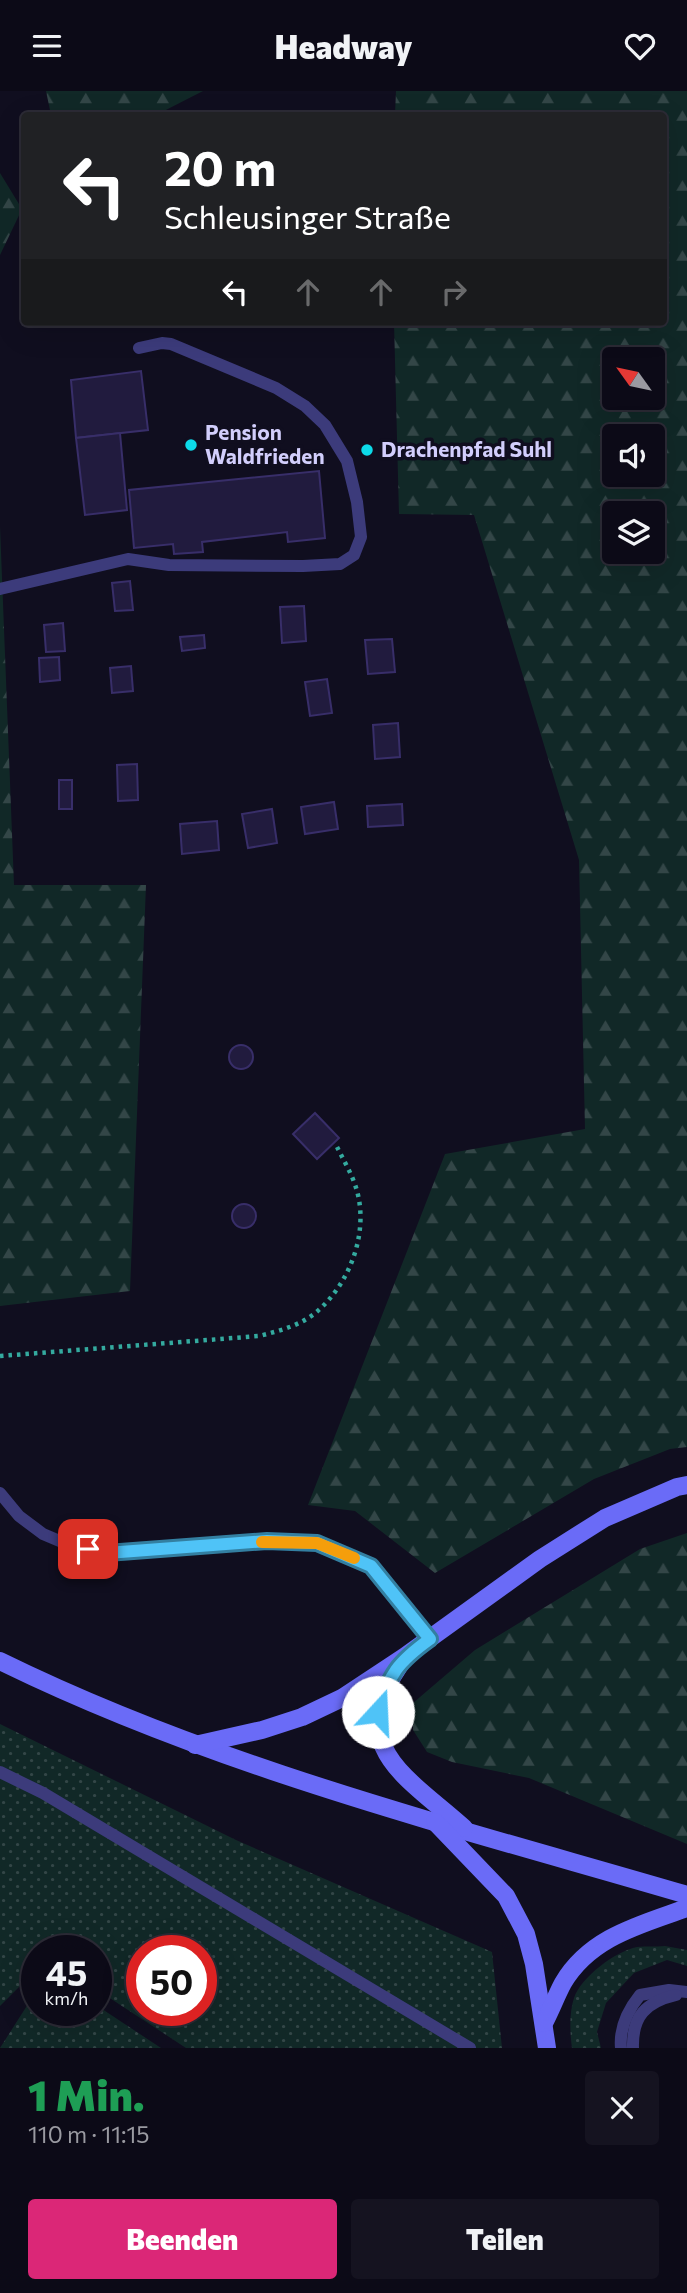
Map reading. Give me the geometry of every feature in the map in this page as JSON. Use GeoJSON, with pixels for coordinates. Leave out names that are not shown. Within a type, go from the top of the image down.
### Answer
{"type":"FeatureCollection","features":[{"type":"Feature","properties":{"kind":"main road"},"geometry":{"type":"LineString","coordinates":[[195,1745],[262,1730],[302,1717],[342,1698],[430,1639],[540,1559],[605,1518],[687,1485]]}},
{"type":"Feature","properties":{"kind":"main road"},"geometry":{"type":"LineString","coordinates":[[404,1657],[386,1685],[378,1712],[379,1739],[393,1765],[467,1831]]}},
{"type":"Feature","properties":{"kind":"main road"},"geometry":{"type":"LineString","coordinates":[[0,1661],[66,1693],[195,1745],[435,1822],[687,1895]]}},
{"type":"Feature","properties":{"kind":"main road"},"geometry":{"type":"LineString","coordinates":[[435,1822],[506,1896],[526,1934],[534,1963],[547,2048]]}},
{"type":"Feature","properties":{"kind":"main road"},"geometry":{"type":"LineString","coordinates":[[544,2023],[564,1982],[581,1959],[604,1940],[687,1907]]}},
{"type":"Feature","properties":{"kind":"lane"},"geometry":{"type":"LineString","coordinates":[[0,589],[128,559],[169,565],[303,566],[340,564],[354,555],[361,537],[358,502],[347,461],[325,425],[305,406],[276,387],[171,344],[162,343],[139,348]]}},
{"type":"Feature","properties":{"kind":"lane"},"geometry":{"type":"LineString","coordinates":[[0,1493],[19,1516],[43,1534],[69,1545],[107,1553],[267,1541],[317,1543],[371,1566],[430,1639]]}},
{"type":"Feature","properties":{"kind":"lane"},"geometry":{"type":"LineString","coordinates":[[0,1772],[55,1800],[470,2048]]}},
{"type":"Feature","properties":{"kind":"lane"},"geometry":{"type":"LineString","coordinates":[[621,2048],[622,2027],[629,2008],[640,1995],[669,1990],[687,1993]]}},
{"type":"Feature","properties":{"kind":"lane"},"geometry":{"type":"LineString","coordinates":[[633,2048],[632,2031],[640,2015],[652,2003],[687,1993]]}},
{"type":"Feature","properties":{"kind":"path"},"geometry":{"type":"LineString","coordinates":[[0,1356],[259,1336],[296,1325],[314,1314],[330,1299],[343,1280],[358,1240],[360,1223],[357,1192],[337,1147]]}},
{"type":"Feature","properties":{"kind":"green space"},"geometry":{"type":"Polygon","coordinates":[[[46,91],[203,91],[162,112],[50,112],[46,91]]]}},
{"type":"Feature","properties":{"kind":"green space"},"geometry":{"type":"Polygon","coordinates":[[[396,91],[687,91],[687,1447],[670,1449],[594,1479],[435,1573],[355,1511],[308,1505],[445,1154],[585,1129],[579,860],[474,515],[399,514],[394,326],[667,326],[667,112],[395,112],[396,91]]]}},
{"type":"Feature","properties":{"kind":"green space"},"geometry":{"type":"Polygon","coordinates":[[[0,173],[21,211],[0,255],[0,173]]]}},
{"type":"Feature","properties":{"kind":"green space"},"geometry":{"type":"Polygon","coordinates":[[[0,527],[14,885],[146,885],[130,1291],[0,1306],[0,527]]]}},
{"type":"Feature","properties":{"kind":"green space"},"geometry":{"type":"Polygon","coordinates":[[[687,1533],[687,1844],[529,1778],[452,1762],[427,1752],[413,1730],[413,1703],[475,1650],[640,1549],[687,1533]]]}},
{"type":"Feature","properties":{"kind":"green space"},"geometry":{"type":"Polygon","coordinates":[[[0,1724],[236,1840],[492,1952],[502,2048],[186,2048],[152,2026],[217,2026],[217,1935],[126,1935],[126,2009],[112,1999],[112,1935],[21,1935],[21,1985],[0,2006],[0,1724]]]}},
{"type":"Feature","properties":{"kind":"green space"},"geometry":{"type":"Polygon","coordinates":[[[665,1946],[687,1950],[687,1966],[667,1960],[634,1973],[606,2003],[597,2032],[601,2048],[572,2048],[572,2004],[578,1990],[591,1974],[629,1949],[665,1946]]]}},
{"type":"Feature","properties":{"kind":"green space"},"geometry":{"type":"Polygon","coordinates":[[[21,2015],[21,2026],[112,2026],[112,2016],[161,2048],[0,2048],[21,2015]]]}},
{"type":"Feature","properties":{"kind":"building"},"geometry":{"type":"Polygon","coordinates":[[[141,371],[148,430],[76,438],[71,380],[141,371]]]}},
{"type":"Feature","properties":{"kind":"building"},"geometry":{"type":"Polygon","coordinates":[[[120,433],[127,510],[85,515],[76,438],[120,433]]]}},
{"type":"Feature","properties":{"kind":"building"},"geometry":{"type":"Polygon","coordinates":[[[319,471],[325,538],[288,542],[287,532],[202,542],[203,552],[174,554],[173,544],[134,548],[129,490],[319,471]]]}},
{"type":"Feature","properties":{"kind":"building"},"geometry":{"type":"Polygon","coordinates":[[[130,581],[133,610],[115,611],[112,583],[130,581]]]}},
{"type":"Feature","properties":{"kind":"building"},"geometry":{"type":"Polygon","coordinates":[[[304,606],[306,641],[282,643],[280,607],[304,606]]]}},
{"type":"Feature","properties":{"kind":"building"},"geometry":{"type":"Polygon","coordinates":[[[63,623],[65,651],[46,652],[44,625],[63,623]]]}},
{"type":"Feature","properties":{"kind":"building"},"geometry":{"type":"Polygon","coordinates":[[[204,635],[205,648],[182,651],[180,637],[204,635]]]}},
{"type":"Feature","properties":{"kind":"building"},"geometry":{"type":"Polygon","coordinates":[[[392,639],[395,672],[368,674],[365,640],[392,639]]]}},
{"type":"Feature","properties":{"kind":"building"},"geometry":{"type":"Polygon","coordinates":[[[59,657],[60,680],[40,682],[39,658],[59,657]]]}},
{"type":"Feature","properties":{"kind":"building"},"geometry":{"type":"Polygon","coordinates":[[[131,666],[133,691],[112,693],[110,668],[131,666]]]}},
{"type":"Feature","properties":{"kind":"building"},"geometry":{"type":"Polygon","coordinates":[[[327,679],[332,713],[310,716],[305,682],[327,679]]]}},
{"type":"Feature","properties":{"kind":"building"},"geometry":{"type":"Polygon","coordinates":[[[398,723],[400,757],[375,759],[373,725],[398,723]]]}},
{"type":"Feature","properties":{"kind":"building"},"geometry":{"type":"Polygon","coordinates":[[[137,764],[138,800],[118,801],[117,765],[137,764]]]}},
{"type":"Feature","properties":{"kind":"building"},"geometry":{"type":"Polygon","coordinates":[[[59,780],[72,780],[72,809],[59,809],[59,780]]]}},
{"type":"Feature","properties":{"kind":"building"},"geometry":{"type":"Polygon","coordinates":[[[334,802],[338,829],[305,834],[301,807],[334,802]]]}},
{"type":"Feature","properties":{"kind":"building"},"geometry":{"type":"Polygon","coordinates":[[[402,804],[403,825],[368,827],[367,806],[402,804]]]}},
{"type":"Feature","properties":{"kind":"building"},"geometry":{"type":"Polygon","coordinates":[[[272,809],[277,843],[248,848],[242,814],[272,809]]]}},
{"type":"Feature","properties":{"kind":"building"},"geometry":{"type":"Polygon","coordinates":[[[217,821],[219,850],[182,854],[180,824],[217,821]]]}},
{"type":"Feature","properties":{"kind":"building"},"geometry":{"type":"Polygon","coordinates":[[[241,1045],[249,1049],[253,1057],[249,1065],[241,1069],[233,1065],[229,1057],[233,1049],[241,1045]]]}},
{"type":"Feature","properties":{"kind":"building"},"geometry":{"type":"Polygon","coordinates":[[[315,1113],[339,1138],[317,1159],[293,1134],[315,1113]]]}},
{"type":"Feature","properties":{"kind":"building"},"geometry":{"type":"Polygon","coordinates":[[[244,1204],[252,1208],[256,1216],[252,1224],[244,1228],[236,1224],[232,1216],[236,1208],[244,1204]]]}},
{"type":"Feature","properties":{"kind":"slow traffic"},"geometry":{"type":"LineString","coordinates":[[262,1542],[317,1543],[354,1558]]}},
{"type":"Feature","properties":{"kind":"place","name":"Pension Waldfrieden"},"geometry":{"type":"Point","coordinates":[191,445]}},
{"type":"Feature","properties":{"kind":"place","name":"Drachenpfad Suhl"},"geometry":{"type":"Point","coordinates":[367,450]}},
{"type":"Feature","properties":{"kind":"route"},"geometry":{"type":"LineString","coordinates":[[88,1549],[107,1553],[267,1541],[317,1543],[371,1566],[430,1639],[404,1657],[386,1685],[378,1712]]}}]}
